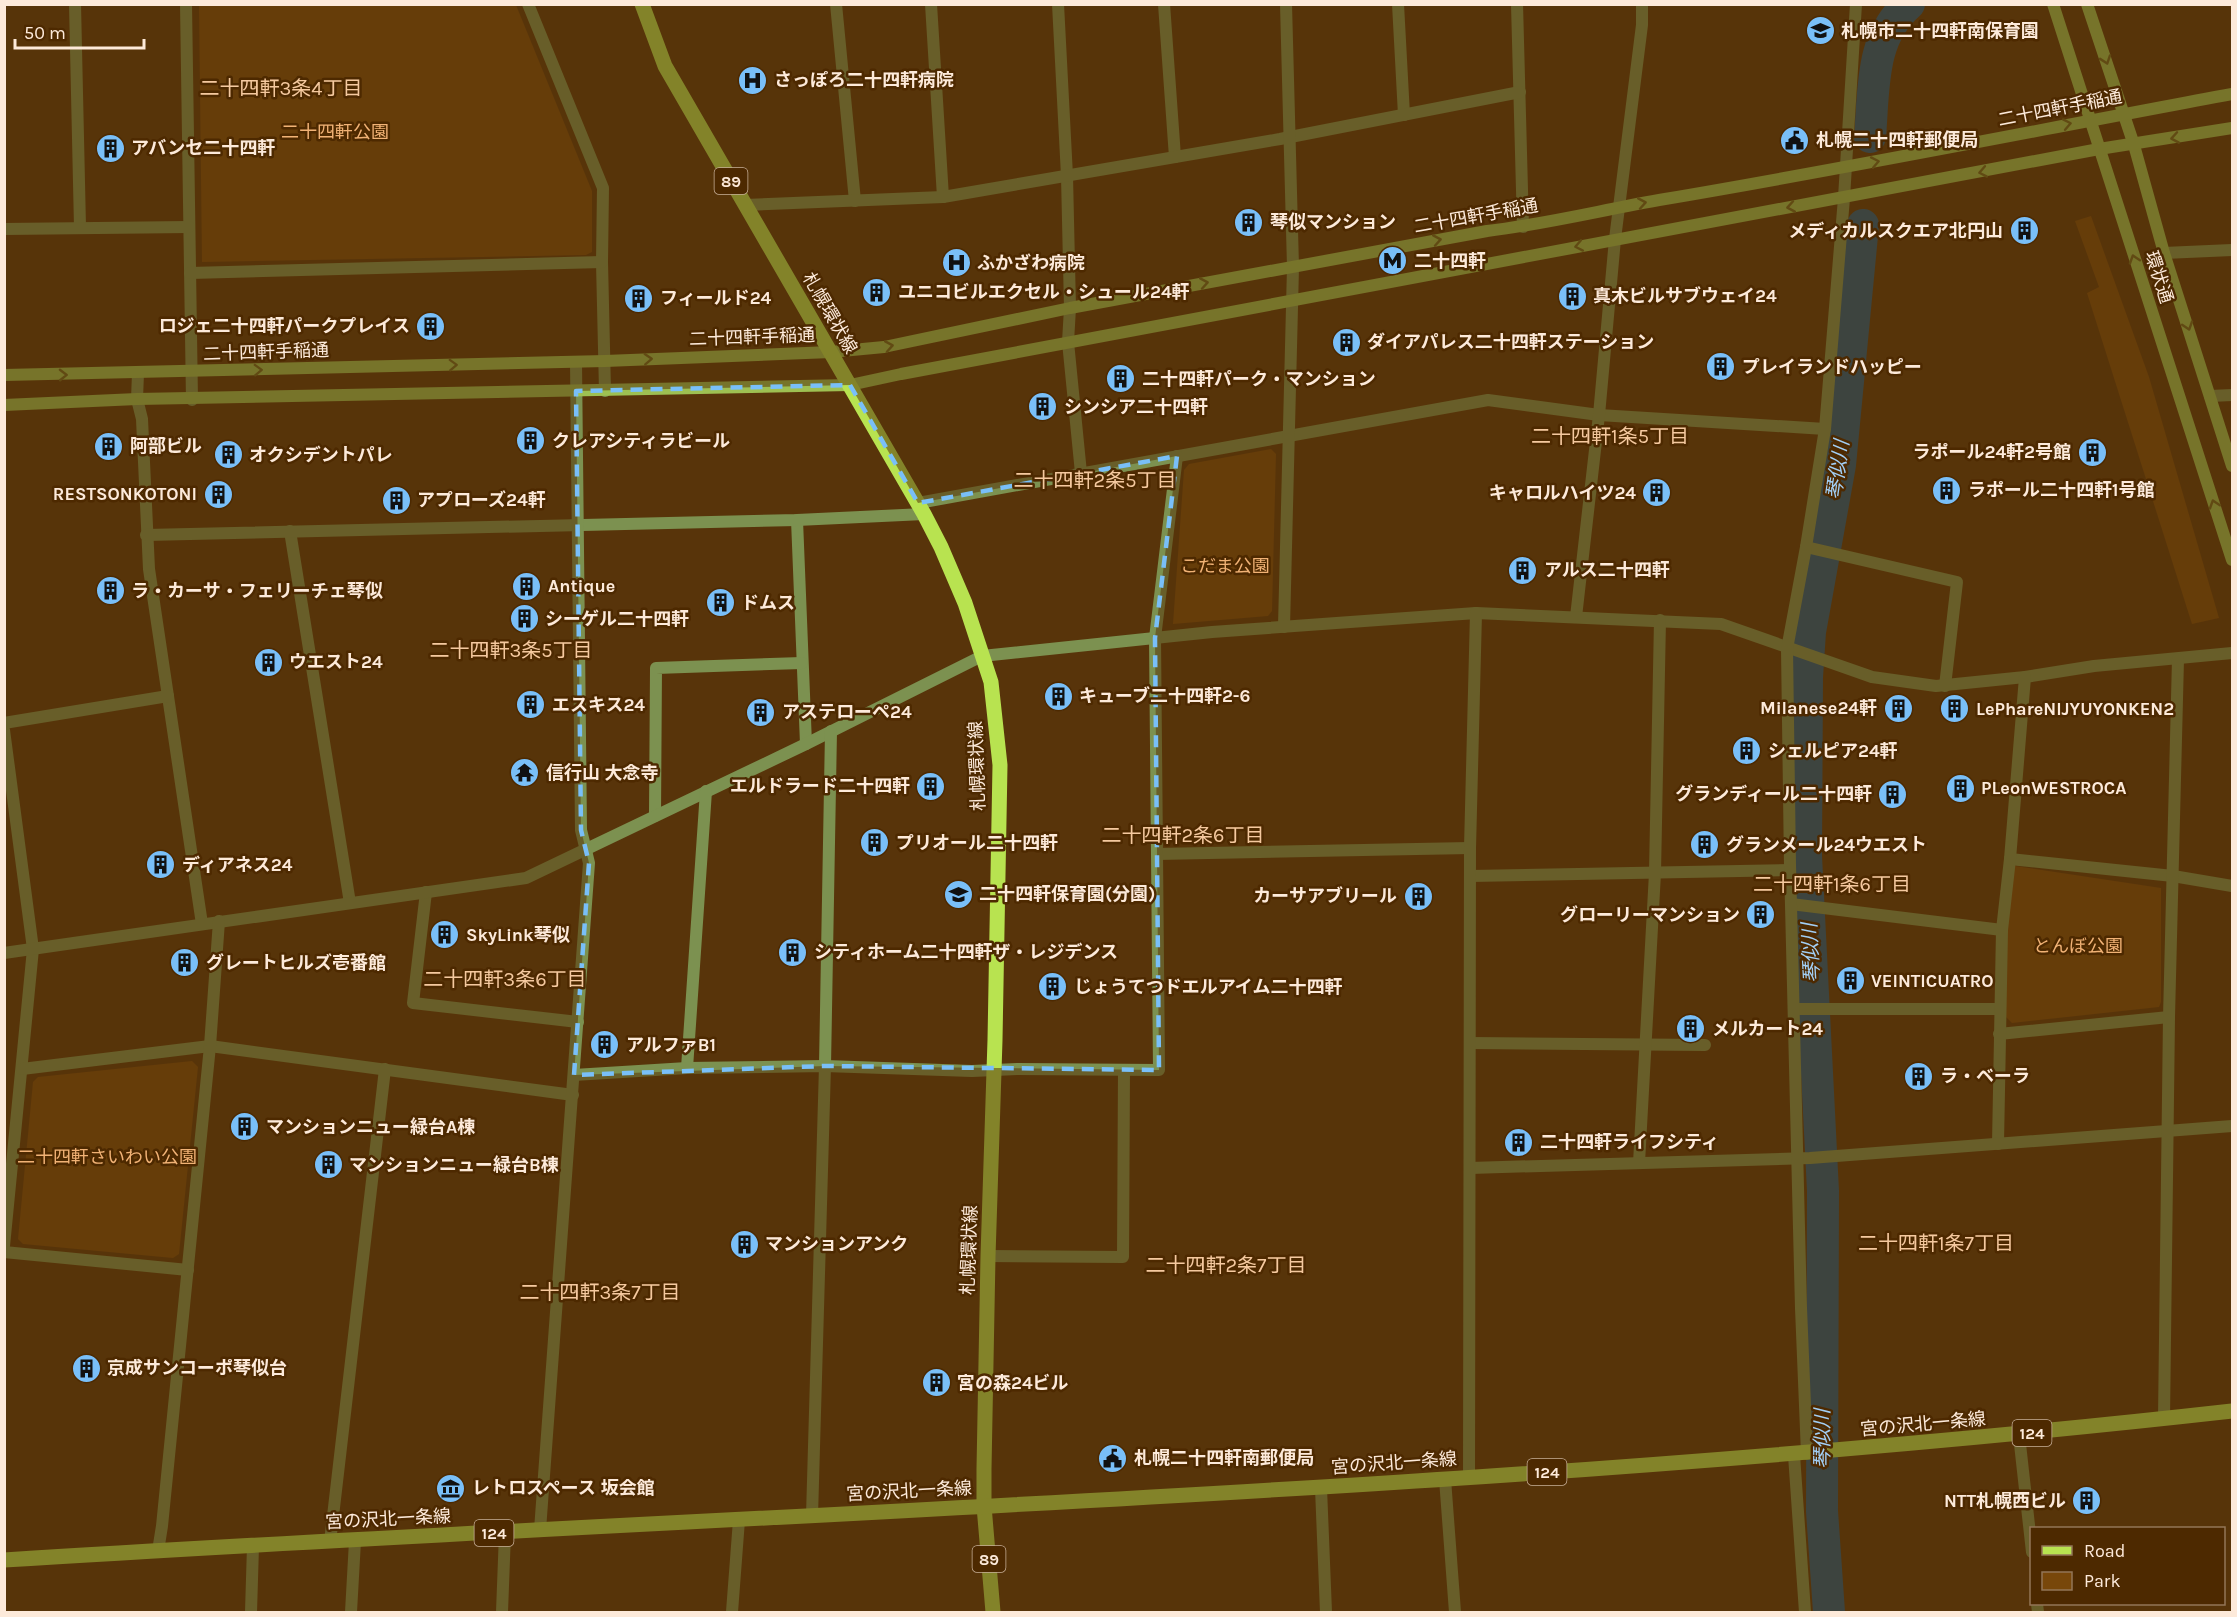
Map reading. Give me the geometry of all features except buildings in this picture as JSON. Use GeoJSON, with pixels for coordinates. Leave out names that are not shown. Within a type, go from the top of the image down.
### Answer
{"type":"FeatureCollection","features":[{"type":"Feature","properties":{"kind":"main road","name":"札幌環状線"},"geometry":{"type":"LineString","coordinates":[[642,4],[665,66],[921,508],[965,603],[991,682],[1000,765],[984,1506],[993,1612]]}},
{"type":"Feature","properties":{"kind":"main road","name":"宮の沢北一条線"},"geometry":{"type":"LineString","coordinates":[[4,1560],[1321,1488],[1805,1454],[2019,1435],[2232,1411]]}},
{"type":"Feature","properties":{"kind":"street"},"geometry":{"type":"LineString","coordinates":[[75,4],[80,227]]}},
{"type":"Feature","properties":{"kind":"street"},"geometry":{"type":"LineString","coordinates":[[186,4],[192,400]]}},
{"type":"Feature","properties":{"kind":"street"},"geometry":{"type":"LineString","coordinates":[[528,4],[603,188],[605,391]]}},
{"type":"Feature","properties":{"kind":"street"},"geometry":{"type":"LineString","coordinates":[[836,4],[855,201]]}},
{"type":"Feature","properties":{"kind":"street"},"geometry":{"type":"LineString","coordinates":[[931,4],[943,197]]}},
{"type":"Feature","properties":{"kind":"street"},"geometry":{"type":"LineString","coordinates":[[1058,4],[1067,176],[1070,308],[1068,342],[1081,473]]}},
{"type":"Feature","properties":{"kind":"street"},"geometry":{"type":"LineString","coordinates":[[1164,4],[1175,157]]}},
{"type":"Feature","properties":{"kind":"street"},"geometry":{"type":"LineString","coordinates":[[1284,627],[1293,267],[1286,4]]}},
{"type":"Feature","properties":{"kind":"street"},"geometry":{"type":"LineString","coordinates":[[1398,4],[1404,115]]}},
{"type":"Feature","properties":{"kind":"street"},"geometry":{"type":"LineString","coordinates":[[1517,4],[1523,227]]}},
{"type":"Feature","properties":{"kind":"street"},"geometry":{"type":"LineString","coordinates":[[1576,617],[1616,239],[1642,26],[1642,4]]}},
{"type":"Feature","properties":{"kind":"street"},"geometry":{"type":"LineString","coordinates":[[1805,1612],[1805,1454],[1801,1308],[1804,1158],[1796,905],[1790,870],[1791,651],[1810,548],[1825,429],[1844,198],[1856,4]]}},
{"type":"Feature","properties":{"kind":"street","name":"環状通"},"geometry":{"type":"LineString","coordinates":[[2053,4],[2232,560]]}},
{"type":"Feature","properties":{"kind":"street","name":"環状通"},"geometry":{"type":"LineString","coordinates":[[2087,4],[2134,145],[2164,253],[2232,466]]}},
{"type":"Feature","properties":{"kind":"street"},"geometry":{"type":"LineString","coordinates":[[745,205],[943,197],[1290,137],[1520,92]]}},
{"type":"Feature","properties":{"kind":"street","name":"二十四軒手稲通"},"geometry":{"type":"LineString","coordinates":[[4,375],[576,362],[831,352],[884,347],[1070,308],[1487,231],[1523,227],[1620,206],[1846,168],[2232,94]]}},
{"type":"Feature","properties":{"kind":"street"},"geometry":{"type":"LineString","coordinates":[[4,405],[137,399],[192,400],[353,394],[850,385],[2099,149],[2232,128]]}},
{"type":"Feature","properties":{"kind":"street"},"geometry":{"type":"LineString","coordinates":[[4,229],[189,227]]}},
{"type":"Feature","properties":{"kind":"street"},"geometry":{"type":"LineString","coordinates":[[2164,253],[2232,250]]}},
{"type":"Feature","properties":{"kind":"street"},"geometry":{"type":"LineString","coordinates":[[190,273],[602,262]]}},
{"type":"Feature","properties":{"kind":"street"},"geometry":{"type":"LineString","coordinates":[[540,1530],[589,863],[581,830],[576,362]]}},
{"type":"Feature","properties":{"kind":"street"},"geometry":{"type":"LineString","coordinates":[[138,373],[137,399],[142,419],[149,569],[202,924]]}},
{"type":"Feature","properties":{"kind":"street"},"geometry":{"type":"LineString","coordinates":[[2210,396],[2232,395]]}},
{"type":"Feature","properties":{"kind":"street"},"geometry":{"type":"LineString","coordinates":[[146,535],[797,520],[921,508],[1081,473],[1488,400],[1599,415],[1825,429]]}},
{"type":"Feature","properties":{"kind":"street"},"geometry":{"type":"LineString","coordinates":[[574,1075],[687,1068],[825,1066],[972,1071],[1159,1070],[1155,638],[1177,456]]}},
{"type":"Feature","properties":{"kind":"street"},"geometry":{"type":"LineString","coordinates":[[797,520],[806,744]]}},
{"type":"Feature","properties":{"kind":"street"},"geometry":{"type":"LineString","coordinates":[[290,531],[350,903]]}},
{"type":"Feature","properties":{"kind":"street"},"geometry":{"type":"LineString","coordinates":[[1810,548],[1958,582],[1945,686]]}},
{"type":"Feature","properties":{"kind":"street"},"geometry":{"type":"LineString","coordinates":[[1469,1478],[1470,848],[1476,613]]}},
{"type":"Feature","properties":{"kind":"street"},"geometry":{"type":"LineString","coordinates":[[4,953],[526,878],[806,744],[982,656],[1155,638],[1476,613],[1721,624],[1791,651],[1872,677],[1945,686],[2094,666],[2232,653]]}},
{"type":"Feature","properties":{"kind":"street"},"geometry":{"type":"LineString","coordinates":[[1639,1163],[1655,873],[1660,620]]}},
{"type":"Feature","properties":{"kind":"street"},"geometry":{"type":"LineString","coordinates":[[2164,1419],[2169,1017],[2178,659]]}},
{"type":"Feature","properties":{"kind":"street"},"geometry":{"type":"LineString","coordinates":[[655,816],[656,668],[802,663]]}},
{"type":"Feature","properties":{"kind":"street"},"geometry":{"type":"LineString","coordinates":[[1998,1144],[2002,930],[2025,677]]}},
{"type":"Feature","properties":{"kind":"street"},"geometry":{"type":"LineString","coordinates":[[4,723],[168,696]]}},
{"type":"Feature","properties":{"kind":"street"},"geometry":{"type":"LineString","coordinates":[[4,729],[33,949],[4,1245]]}},
{"type":"Feature","properties":{"kind":"street"},"geometry":{"type":"LineString","coordinates":[[812,1516],[825,1066],[831,731]]}},
{"type":"Feature","properties":{"kind":"street"},"geometry":{"type":"LineString","coordinates":[[687,1068],[706,791]]}},
{"type":"Feature","properties":{"kind":"street"},"geometry":{"type":"LineString","coordinates":[[1157,854],[1470,848]]}},
{"type":"Feature","properties":{"kind":"street"},"geometry":{"type":"LineString","coordinates":[[2010,859],[2173,876],[2232,886]]}},
{"type":"Feature","properties":{"kind":"street"},"geometry":{"type":"LineString","coordinates":[[1470,876],[1790,870]]}},
{"type":"Feature","properties":{"kind":"street"},"geometry":{"type":"LineString","coordinates":[[426,892],[413,1003],[578,1022]]}},
{"type":"Feature","properties":{"kind":"street"},"geometry":{"type":"LineString","coordinates":[[1796,905],[2002,930]]}},
{"type":"Feature","properties":{"kind":"street"},"geometry":{"type":"LineString","coordinates":[[158,1551],[210,1046],[219,921]]}},
{"type":"Feature","properties":{"kind":"street"},"geometry":{"type":"LineString","coordinates":[[1799,1009],[2000,1009]]}},
{"type":"Feature","properties":{"kind":"street"},"geometry":{"type":"LineString","coordinates":[[1999,1034],[2169,1017]]}},
{"type":"Feature","properties":{"kind":"street"},"geometry":{"type":"LineString","coordinates":[[1470,1043],[1705,1045]]}},
{"type":"Feature","properties":{"kind":"street"},"geometry":{"type":"LineString","coordinates":[[22,1069],[210,1046],[573,1095]]}},
{"type":"Feature","properties":{"kind":"street"},"geometry":{"type":"LineString","coordinates":[[330,1542],[384,1069]]}},
{"type":"Feature","properties":{"kind":"street"},"geometry":{"type":"LineString","coordinates":[[988,1256],[1123,1257],[1124,1070]]}},
{"type":"Feature","properties":{"kind":"street"},"geometry":{"type":"LineString","coordinates":[[1470,1168],[1804,1158],[2232,1126]]}},
{"type":"Feature","properties":{"kind":"street"},"geometry":{"type":"LineString","coordinates":[[4,1252],[188,1270]]}},
{"type":"Feature","properties":{"kind":"street"},"geometry":{"type":"LineString","coordinates":[[2019,1435],[2030,1542]]}},
{"type":"Feature","properties":{"kind":"street"},"geometry":{"type":"LineString","coordinates":[[1445,1479],[1455,1612]]}},
{"type":"Feature","properties":{"kind":"street"},"geometry":{"type":"LineString","coordinates":[[1321,1488],[1326,1612]]}},
{"type":"Feature","properties":{"kind":"street"},"geometry":{"type":"LineString","coordinates":[[732,1612],[739,1520]]}},
{"type":"Feature","properties":{"kind":"street"},"geometry":{"type":"LineString","coordinates":[[502,1612],[505,1533]]}},
{"type":"Feature","properties":{"kind":"street"},"geometry":{"type":"LineString","coordinates":[[351,1612],[355,1541]]}},
{"type":"Feature","properties":{"kind":"street"},"geometry":{"type":"LineString","coordinates":[[251,1612],[253,1546]]}},
{"type":"Feature","properties":{"kind":"highlighted area"},"geometry":{"type":"Polygon","coordinates":[[[850,385],[918,503],[1177,456],[1155,638],[1159,1070],[825,1066],[574,1075],[589,863],[581,830],[576,391],[850,385]]]}},
{"type":"Feature","properties":{"kind":"green space","name":"二十四軒公園"},"geometry":{"type":"Polygon","coordinates":[[[199,5],[516,5],[592,191],[592,252],[586,255],[202,262],[199,5]]]}},
{"type":"Feature","properties":{"kind":"green space"},"geometry":{"type":"Polygon","coordinates":[[[2091,216],[2149,377],[2219,618],[2192,624],[2087,293],[2099,287],[2075,221],[2091,216]]]}},
{"type":"Feature","properties":{"kind":"green space","name":"こだま公園"},"geometry":{"type":"Polygon","coordinates":[[[1271,449],[1276,454],[1272,611],[1268,616],[1173,624],[1184,470],[1189,464],[1271,449]]]}},
{"type":"Feature","properties":{"kind":"green space","name":"とんぼ公園"},"geometry":{"type":"Polygon","coordinates":[[[2015,866],[2161,888],[2161,1002],[2159,1007],[2012,1023],[2006,1017],[2006,926],[2011,871],[2015,866]]]}},
{"type":"Feature","properties":{"kind":"green space","name":"二十四軒さいわい公園"},"geometry":{"type":"Polygon","coordinates":[[[192,1061],[198,1067],[179,1254],[173,1258],[23,1244],[18,1239],[33,1082],[38,1077],[192,1061]]]}},
{"type":"Feature","properties":{"kind":"waterway","name":"琴似川"},"geometry":{"type":"LineString","coordinates":[[1870,137],[1876,65],[1887,32],[1896,17],[1909,4]]}},
{"type":"Feature","properties":{"kind":"waterway","name":"琴似川"},"geometry":{"type":"LineString","coordinates":[[1829,1612],[1822,1511],[1823,1191],[1806,856],[1807,677],[1810,632],[1840,465],[1863,225]]}},
{"type":"Feature","properties":{"kind":"place","name":"札幌市二十四軒南保育園"},"geometry":{"type":"Point","coordinates":[1820,31]}},
{"type":"Feature","properties":{"kind":"place","name":"さっぽろ二十四軒病院"},"geometry":{"type":"Point","coordinates":[753,80]}},
{"type":"Feature","properties":{"kind":"place","name":"札幌二十四軒郵便局"},"geometry":{"type":"Point","coordinates":[1795,140]}},
{"type":"Feature","properties":{"kind":"place","name":"アバンセ二十四軒"},"geometry":{"type":"Point","coordinates":[110,148]}},
{"type":"Feature","properties":{"kind":"place","name":"琴似マンション"},"geometry":{"type":"Point","coordinates":[1249,222]}},
{"type":"Feature","properties":{"kind":"place","name":"メディカルスクエア北円山"},"geometry":{"type":"Point","coordinates":[2024,231]}},
{"type":"Feature","properties":{"kind":"place","name":"二十四軒"},"geometry":{"type":"Point","coordinates":[1393,261]}},
{"type":"Feature","properties":{"kind":"place","name":"ふかざわ病院"},"geometry":{"type":"Point","coordinates":[956,263]}},
{"type":"Feature","properties":{"kind":"place","name":"ユニコビルエクセル・シュール24軒"},"geometry":{"type":"Point","coordinates":[877,292]}},
{"type":"Feature","properties":{"kind":"place","name":"真木ビルサブウェイ24"},"geometry":{"type":"Point","coordinates":[1572,296]}},
{"type":"Feature","properties":{"kind":"place","name":"フィールド24"},"geometry":{"type":"Point","coordinates":[639,298]}},
{"type":"Feature","properties":{"kind":"place","name":"ロジェ二十四軒パークプレイス"},"geometry":{"type":"Point","coordinates":[431,326]}},
{"type":"Feature","properties":{"kind":"place","name":"ダイアパレス二十四軒ステーション"},"geometry":{"type":"Point","coordinates":[1346,342]}},
{"type":"Feature","properties":{"kind":"place","name":"プレイランドハッピー"},"geometry":{"type":"Point","coordinates":[1721,367]}},
{"type":"Feature","properties":{"kind":"place","name":"二十四軒パーク・マンション"},"geometry":{"type":"Point","coordinates":[1121,379]}},
{"type":"Feature","properties":{"kind":"place","name":"シンシア二十四軒"},"geometry":{"type":"Point","coordinates":[1043,407]}},
{"type":"Feature","properties":{"kind":"place","name":"クレアシティラビール"},"geometry":{"type":"Point","coordinates":[531,441]}},
{"type":"Feature","properties":{"kind":"place","name":"阿部ビル"},"geometry":{"type":"Point","coordinates":[109,446]}},
{"type":"Feature","properties":{"kind":"place","name":"ラポール24軒2号館"},"geometry":{"type":"Point","coordinates":[2092,452]}},
{"type":"Feature","properties":{"kind":"place","name":"オクシデントパレ"},"geometry":{"type":"Point","coordinates":[228,455]}},
{"type":"Feature","properties":{"kind":"place","name":"ラポール二十四軒1号館"},"geometry":{"type":"Point","coordinates":[1947,490]}},
{"type":"Feature","properties":{"kind":"place","name":"キャロルハイツ24"},"geometry":{"type":"Point","coordinates":[1657,493]}},
{"type":"Feature","properties":{"kind":"place","name":"RESTSONKOTONI"},"geometry":{"type":"Point","coordinates":[218,494]}},
{"type":"Feature","properties":{"kind":"place","name":"アプローズ24軒"},"geometry":{"type":"Point","coordinates":[396,500]}},
{"type":"Feature","properties":{"kind":"place","name":"アルス二十四軒"},"geometry":{"type":"Point","coordinates":[1523,570]}},
{"type":"Feature","properties":{"kind":"place","name":"Antique"},"geometry":{"type":"Point","coordinates":[527,586]}},
{"type":"Feature","properties":{"kind":"place","name":"ラ・カーサ・フェリーチェ琴似"},"geometry":{"type":"Point","coordinates":[110,591]}},
{"type":"Feature","properties":{"kind":"place","name":"ドムス"},"geometry":{"type":"Point","coordinates":[720,603]}},
{"type":"Feature","properties":{"kind":"place","name":"シーゲル二十四軒"},"geometry":{"type":"Point","coordinates":[524,619]}},
{"type":"Feature","properties":{"kind":"place","name":"ウエスト24"},"geometry":{"type":"Point","coordinates":[268,662]}},
{"type":"Feature","properties":{"kind":"place","name":"キューブ二十四軒2-6"},"geometry":{"type":"Point","coordinates":[1058,696]}},
{"type":"Feature","properties":{"kind":"place","name":"エスキス24"},"geometry":{"type":"Point","coordinates":[531,705]}},
{"type":"Feature","properties":{"kind":"place","name":"Milanese24軒"},"geometry":{"type":"Point","coordinates":[1898,708]}},
{"type":"Feature","properties":{"kind":"place","name":"LePhareNIJYUYONKEN2"},"geometry":{"type":"Point","coordinates":[1955,709]}},
{"type":"Feature","properties":{"kind":"place","name":"アステローペ24"},"geometry":{"type":"Point","coordinates":[761,712]}},
{"type":"Feature","properties":{"kind":"place","name":"シェルピア24軒"},"geometry":{"type":"Point","coordinates":[1747,751]}},
{"type":"Feature","properties":{"kind":"place","name":"信行山 大念寺"},"geometry":{"type":"Point","coordinates":[525,773]}},
{"type":"Feature","properties":{"kind":"place","name":"エルドラード二十四軒"},"geometry":{"type":"Point","coordinates":[931,786]}},
{"type":"Feature","properties":{"kind":"place","name":"PLeonWESTROCA"},"geometry":{"type":"Point","coordinates":[1960,788]}},
{"type":"Feature","properties":{"kind":"place","name":"グランディール二十四軒"},"geometry":{"type":"Point","coordinates":[1893,794]}},
{"type":"Feature","properties":{"kind":"place","name":"プリオール二十四軒"},"geometry":{"type":"Point","coordinates":[875,843]}},
{"type":"Feature","properties":{"kind":"place","name":"グランメール24ウエスト"},"geometry":{"type":"Point","coordinates":[1705,845]}},
{"type":"Feature","properties":{"kind":"place","name":"ディアネス24"},"geometry":{"type":"Point","coordinates":[161,865]}},
{"type":"Feature","properties":{"kind":"place","name":"二十四軒保育園(分園)"},"geometry":{"type":"Point","coordinates":[958,894]}},
{"type":"Feature","properties":{"kind":"place","name":"カーサアブリール"},"geometry":{"type":"Point","coordinates":[1418,896]}},
{"type":"Feature","properties":{"kind":"place","name":"グローリーマンション"},"geometry":{"type":"Point","coordinates":[1761,915]}},
{"type":"Feature","properties":{"kind":"place","name":"SkyLink琴似"},"geometry":{"type":"Point","coordinates":[445,935]}},
{"type":"Feature","properties":{"kind":"place","name":"シティホーム二十四軒ザ・レジデンス"},"geometry":{"type":"Point","coordinates":[793,952]}},
{"type":"Feature","properties":{"kind":"place","name":"グレートヒルズ壱番館"},"geometry":{"type":"Point","coordinates":[185,963]}},
{"type":"Feature","properties":{"kind":"place","name":"VEINTICUATRO"},"geometry":{"type":"Point","coordinates":[1850,981]}},
{"type":"Feature","properties":{"kind":"place","name":"じょうてつドエルアイム二十四軒"},"geometry":{"type":"Point","coordinates":[1053,987]}},
{"type":"Feature","properties":{"kind":"place","name":"メルカート24"},"geometry":{"type":"Point","coordinates":[1691,1029]}},
{"type":"Feature","properties":{"kind":"place","name":"アルファB1"},"geometry":{"type":"Point","coordinates":[605,1045]}},
{"type":"Feature","properties":{"kind":"place","name":"ラ・ベーラ"},"geometry":{"type":"Point","coordinates":[1919,1076]}},
{"type":"Feature","properties":{"kind":"place","name":"マンションニュー緑台A棟"},"geometry":{"type":"Point","coordinates":[245,1127]}},
{"type":"Feature","properties":{"kind":"place","name":"二十四軒ライフシティ"},"geometry":{"type":"Point","coordinates":[1519,1142]}},
{"type":"Feature","properties":{"kind":"place","name":"マンションニュー緑台B棟"},"geometry":{"type":"Point","coordinates":[328,1165]}},
{"type":"Feature","properties":{"kind":"place","name":"マンションアンク"},"geometry":{"type":"Point","coordinates":[744,1244]}},
{"type":"Feature","properties":{"kind":"place","name":"京成サンコーポ琴似台"},"geometry":{"type":"Point","coordinates":[86,1368]}},
{"type":"Feature","properties":{"kind":"place","name":"宮の森24ビル"},"geometry":{"type":"Point","coordinates":[936,1383]}},
{"type":"Feature","properties":{"kind":"place","name":"札幌二十四軒南郵便局"},"geometry":{"type":"Point","coordinates":[1113,1458]}},
{"type":"Feature","properties":{"kind":"place","name":"レトロスペース 坂会館"},"geometry":{"type":"Point","coordinates":[451,1488]}},
{"type":"Feature","properties":{"kind":"place","name":"NTT札幌西ビル"},"geometry":{"type":"Point","coordinates":[2087,1501]}},
{"type":"Feature","properties":{"kind":"district","name":"二十四軒3条4丁目"},"geometry":{"type":"Point","coordinates":[281,88]}},
{"type":"Feature","properties":{"kind":"district","name":"二十四軒1条5丁目"},"geometry":{"type":"Point","coordinates":[1610,436]}},
{"type":"Feature","properties":{"kind":"district","name":"二十四軒2条5丁目"},"geometry":{"type":"Point","coordinates":[1095,480]}},
{"type":"Feature","properties":{"kind":"district","name":"二十四軒3条5丁目"},"geometry":{"type":"Point","coordinates":[511,650]}},
{"type":"Feature","properties":{"kind":"district","name":"二十四軒2条6丁目"},"geometry":{"type":"Point","coordinates":[1183,835]}},
{"type":"Feature","properties":{"kind":"district","name":"二十四軒1条6丁目"},"geometry":{"type":"Point","coordinates":[1832,884]}},
{"type":"Feature","properties":{"kind":"district","name":"二十四軒3条6丁目"},"geometry":{"type":"Point","coordinates":[505,979]}},
{"type":"Feature","properties":{"kind":"district","name":"二十四軒1条7丁目"},"geometry":{"type":"Point","coordinates":[1936,1243]}},
{"type":"Feature","properties":{"kind":"district","name":"二十四軒2条7丁目"},"geometry":{"type":"Point","coordinates":[1226,1265]}},
{"type":"Feature","properties":{"kind":"district","name":"二十四軒3条7丁目"},"geometry":{"type":"Point","coordinates":[600,1292]}}]}
